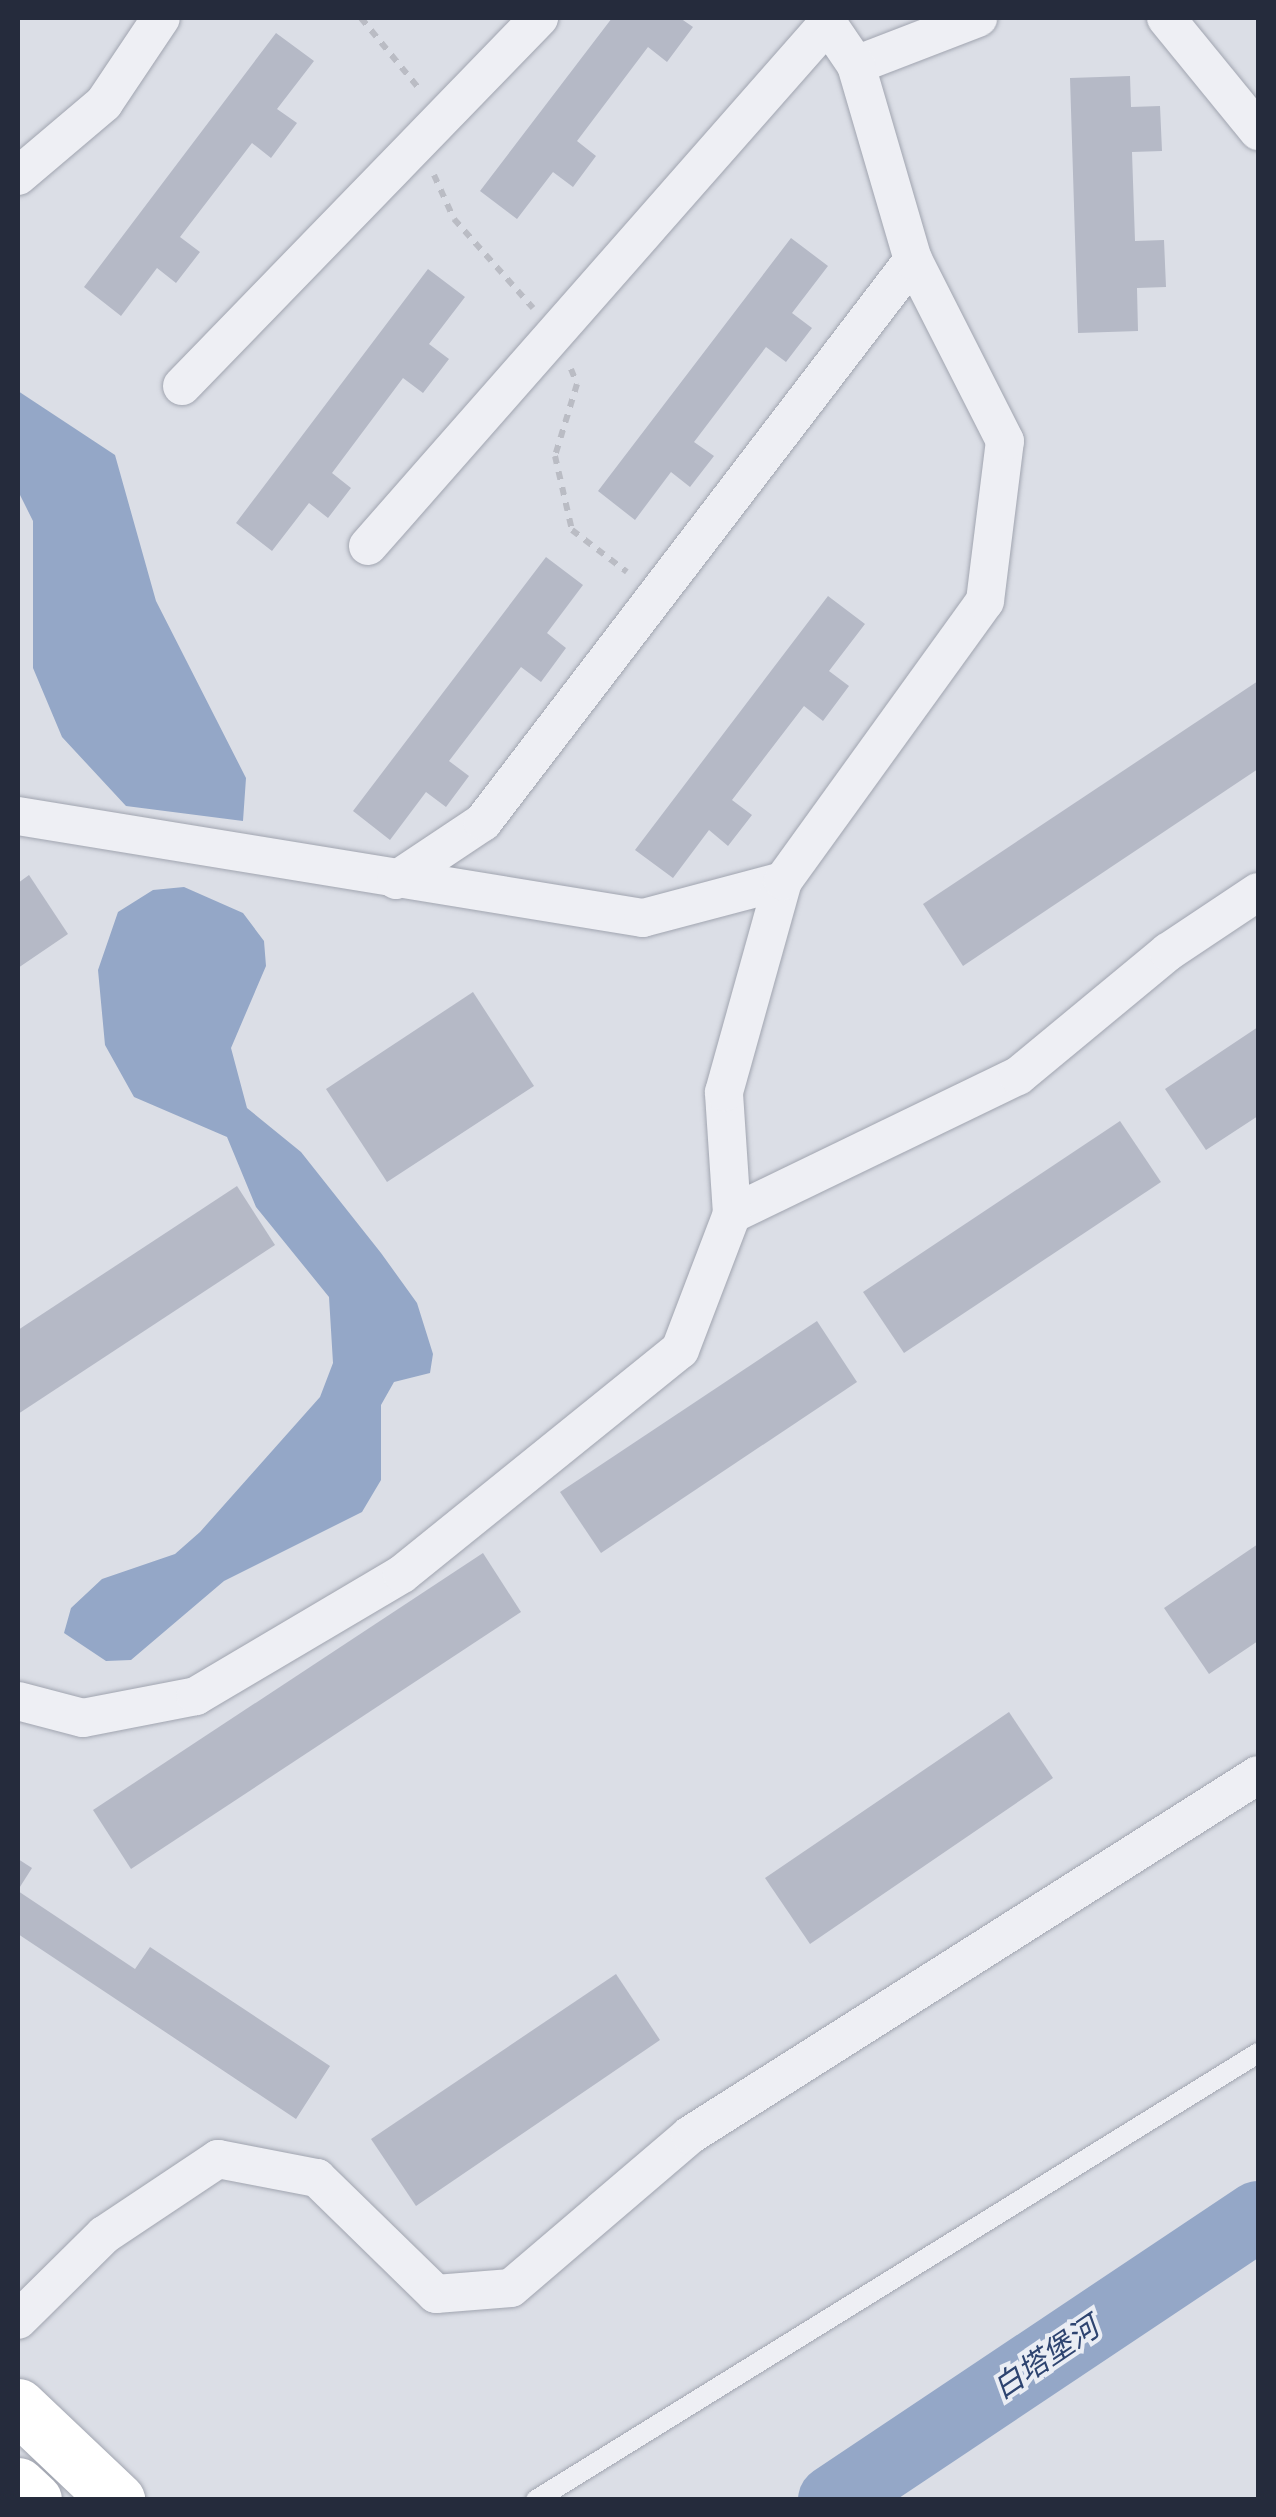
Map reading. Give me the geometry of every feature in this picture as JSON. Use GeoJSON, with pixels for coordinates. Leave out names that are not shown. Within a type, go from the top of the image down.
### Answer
{"type":"FeatureCollection","features":[{"type":"Feature","properties":{"kind":"main road"},"geometry":{"type":"LineString","coordinates":[[18,2406],[117,2500]]}},
{"type":"Feature","properties":{"kind":"main road"},"geometry":{"type":"LineString","coordinates":[[18,2485],[34,2500]]}},
{"type":"Feature","properties":{"kind":"street"},"geometry":{"type":"LineString","coordinates":[[18,176],[104,103],[160,18]]}},
{"type":"Feature","properties":{"kind":"street"},"geometry":{"type":"LineString","coordinates":[[182,386],[539,18]]}},
{"type":"Feature","properties":{"kind":"street"},"geometry":{"type":"LineString","coordinates":[[856,65],[978,18]]}},
{"type":"Feature","properties":{"kind":"street"},"geometry":{"type":"LineString","coordinates":[[1166,18],[1258,131]]}},
{"type":"Feature","properties":{"kind":"street"},"geometry":{"type":"LineString","coordinates":[[18,1700],[83,1718],[196,1696],[402,1574],[680,1350],[732,1214],[724,1092],[783,880],[986,601],[1005,441],[913,260],[856,65],[826,21],[368,546]]}},
{"type":"Feature","properties":{"kind":"street"},"geometry":{"type":"LineString","coordinates":[[396,880],[484,822],[913,260]]}},
{"type":"Feature","properties":{"kind":"street"},"geometry":{"type":"LineString","coordinates":[[18,816],[642,918],[783,880]]}},
{"type":"Feature","properties":{"kind":"street"},"geometry":{"type":"LineString","coordinates":[[732,1214],[1018,1076],[1168,952],[1258,892]]}},
{"type":"Feature","properties":{"kind":"street"},"geometry":{"type":"LineString","coordinates":[[18,2320],[104,2234],[218,2159],[317,2178],[436,2294],[511,2288],[690,2135],[1258,1775]]}},
{"type":"Feature","properties":{"kind":"lane"},"geometry":{"type":"LineString","coordinates":[[536,2500],[1258,2052]]}},
{"type":"Feature","properties":{"kind":"path"},"geometry":{"type":"LineString","coordinates":[[361,18],[421,92],[419,142],[454,219],[556,332],[577,384],[555,456],[572,530],[656,594]]}},
{"type":"Feature","properties":{"kind":"water"},"geometry":{"type":"Polygon","coordinates":[[[18,391],[115,455],[156,601],[246,778],[243,821],[126,806],[62,737],[33,668],[33,521],[18,491],[18,391]]]}},
{"type":"Feature","properties":{"kind":"water"},"geometry":{"type":"Polygon","coordinates":[[[184,887],[243,913],[264,941],[266,966],[231,1048],[247,1108],[301,1152],[381,1253],[417,1303],[433,1354],[430,1373],[394,1382],[381,1405],[381,1480],[362,1512],[224,1581],[131,1660],[106,1661],[64,1633],[71,1608],[102,1579],[175,1554],[200,1532],[320,1397],[333,1363],[329,1297],[256,1207],[227,1137],[134,1097],[105,1045],[98,970],[118,912],[153,890],[184,887]]]}},
{"type":"Feature","properties":{"kind":"building"},"geometry":{"type":"Polygon","coordinates":[[[612,18],[680,18],[693,27],[667,62],[648,47],[577,141],[596,156],[573,187],[553,172],[517,219],[480,191],[612,18]]]}},
{"type":"Feature","properties":{"kind":"building"},"geometry":{"type":"Polygon","coordinates":[[[276,33],[314,61],[277,109],[297,123],[271,158],[252,143],[180,237],[200,252],[176,283],[157,268],[121,316],[84,287],[276,33]]]}},
{"type":"Feature","properties":{"kind":"building"},"geometry":{"type":"Polygon","coordinates":[[[1130,76],[1131,107],[1160,106],[1162,151],[1132,152],[1135,241],[1164,240],[1166,287],[1137,288],[1138,331],[1078,333],[1070,78],[1130,76]]]}},
{"type":"Feature","properties":{"kind":"building"},"geometry":{"type":"Polygon","coordinates":[[[791,238],[828,266],[792,313],[812,328],[786,362],[766,347],[694,442],[714,456],[690,487],[671,472],[635,520],[598,491],[791,238]]]}},
{"type":"Feature","properties":{"kind":"building"},"geometry":{"type":"Polygon","coordinates":[[[428,269],[465,297],[429,344],[449,359],[423,393],[403,378],[332,473],[351,488],[328,518],[309,503],[272,551],[236,523],[428,269]]]}},
{"type":"Feature","properties":{"kind":"building"},"geometry":{"type":"Polygon","coordinates":[[[546,557],[583,585],[547,633],[566,648],[541,682],[521,667],[449,761],[469,776],[446,807],[426,792],[390,840],[353,811],[546,557]]]}},
{"type":"Feature","properties":{"kind":"building"},"geometry":{"type":"Polygon","coordinates":[[[828,596],[865,624],[829,671],[849,686],[823,721],[804,706],[732,800],[752,815],[728,846],[709,830],[673,878],[635,850],[828,596]]]}},
{"type":"Feature","properties":{"kind":"building"},"geometry":{"type":"Polygon","coordinates":[[[1258,681],[1258,769],[963,966],[923,904],[1258,681]]]}},
{"type":"Feature","properties":{"kind":"building"},"geometry":{"type":"Polygon","coordinates":[[[29,875],[68,934],[18,968],[18,883],[29,875]]]}},
{"type":"Feature","properties":{"kind":"building"},"geometry":{"type":"Polygon","coordinates":[[[473,992],[534,1086],[387,1182],[326,1089],[473,992]]]}},
{"type":"Feature","properties":{"kind":"building"},"geometry":{"type":"Polygon","coordinates":[[[1258,1027],[1258,1116],[1206,1150],[1165,1089],[1258,1027]]]}},
{"type":"Feature","properties":{"kind":"building"},"geometry":{"type":"Polygon","coordinates":[[[1120,1121],[1161,1182],[904,1353],[863,1292],[1120,1121]]]}},
{"type":"Feature","properties":{"kind":"building"},"geometry":{"type":"Polygon","coordinates":[[[237,1186],[275,1245],[18,1414],[18,1330],[237,1186]]]}},
{"type":"Feature","properties":{"kind":"building"},"geometry":{"type":"Polygon","coordinates":[[[817,1321],[857,1382],[601,1553],[560,1492],[817,1321]]]}},
{"type":"Feature","properties":{"kind":"building"},"geometry":{"type":"Polygon","coordinates":[[[1258,1544],[1258,1641],[1209,1674],[1164,1608],[1258,1544]]]}},
{"type":"Feature","properties":{"kind":"building"},"geometry":{"type":"Polygon","coordinates":[[[483,1553],[521,1612],[131,1869],[93,1810],[483,1553]]]}},
{"type":"Feature","properties":{"kind":"building"},"geometry":{"type":"Polygon","coordinates":[[[1009,1712],[1053,1778],[810,1944],[765,1878],[1009,1712]]]}},
{"type":"Feature","properties":{"kind":"building"},"geometry":{"type":"Polygon","coordinates":[[[18,1859],[32,1868],[18,1890],[18,1859]]]}},
{"type":"Feature","properties":{"kind":"building"},"geometry":{"type":"Polygon","coordinates":[[[18,1891],[135,1969],[150,1947],[330,2066],[296,2119],[18,1934],[18,1891]]]}},
{"type":"Feature","properties":{"kind":"building"},"geometry":{"type":"Polygon","coordinates":[[[616,1974],[660,2040],[416,2206],[371,2139],[616,1974]]]}},
{"type":"Feature","properties":{"kind":"waterway","name":"白塔堡河"},"geometry":{"type":"LineString","coordinates":[[833,2500],[1258,2216]]}}]}
